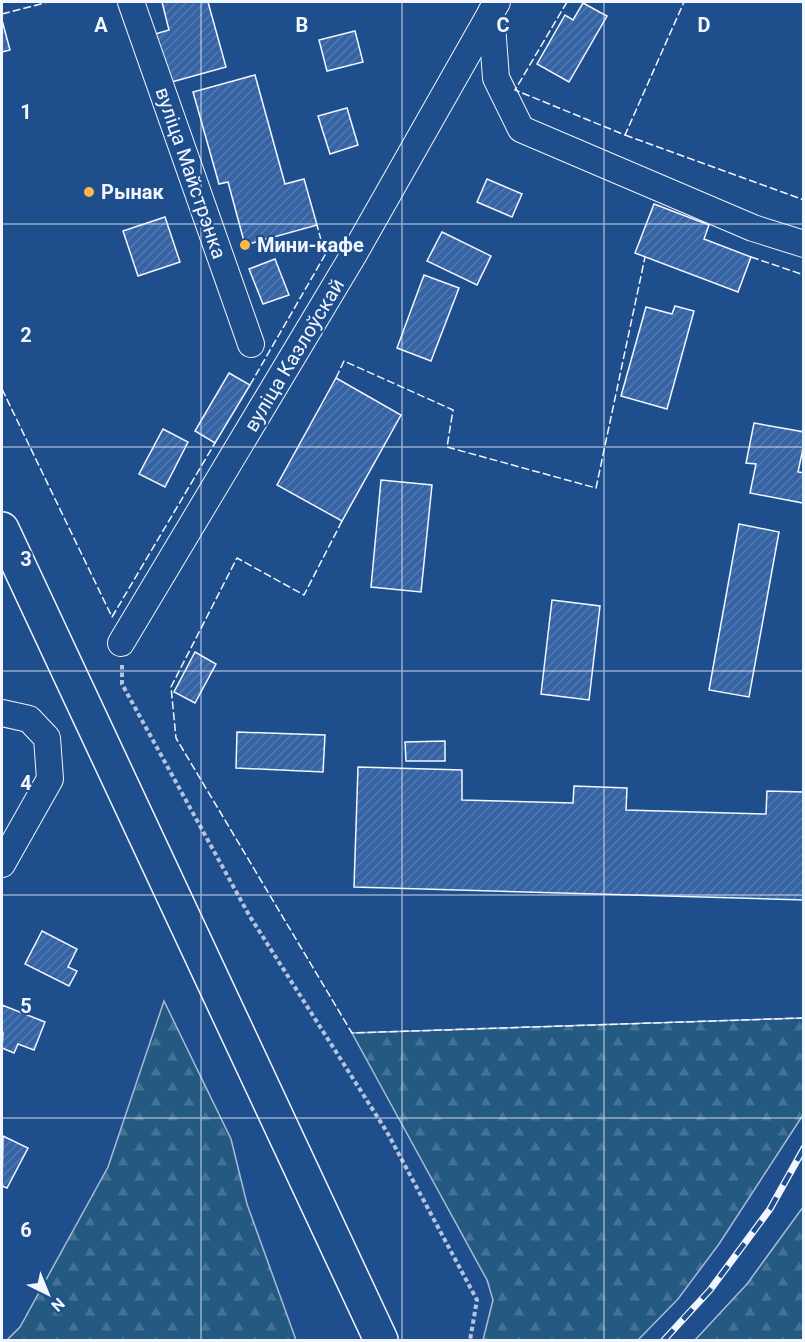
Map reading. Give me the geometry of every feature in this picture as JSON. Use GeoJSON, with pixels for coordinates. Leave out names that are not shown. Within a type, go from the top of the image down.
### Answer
{"type":"FeatureCollection","features":[{"type":"Feature","properties":{"kind":"main road"},"geometry":{"type":"LineString","coordinates":[[2,529],[381,1341]]}},
{"type":"Feature","properties":{"kind":"street","name":"вуліца Майстрэнка"},"geometry":{"type":"LineString","coordinates":[[131,2],[251,345]]}},
{"type":"Feature","properties":{"kind":"street"},"geometry":{"type":"LineString","coordinates":[[494,7],[496,78],[521,129],[753,228],[804,244]]}},
{"type":"Feature","properties":{"kind":"street","name":"вуліца Казлоўскай"},"geometry":{"type":"LineString","coordinates":[[121,643],[354,254],[494,7]]}},
{"type":"Feature","properties":{"kind":"street"},"geometry":{"type":"LineString","coordinates":[[2,713],[29,719],[47,738],[50,779],[2,864]]}},
{"type":"Feature","properties":{"kind":"path"},"geometry":{"type":"LineString","coordinates":[[121,643],[122,684],[249,915],[387,1132],[477,1300],[470,1341]]}},
{"type":"Feature","properties":{"kind":"green space"},"geometry":{"type":"Polygon","coordinates":[[[164,1001],[231,1139],[247,1204],[296,1340],[7,1340],[20,1327],[108,1167],[164,1001]]]}},
{"type":"Feature","properties":{"kind":"green space"},"geometry":{"type":"Polygon","coordinates":[[[803,1018],[803,1115],[719,1244],[678,1299],[638,1340],[483,1340],[493,1300],[487,1280],[352,1033],[803,1018]]]}},
{"type":"Feature","properties":{"kind":"green space"},"geometry":{"type":"Polygon","coordinates":[[[803,1207],[803,1340],[695,1340],[747,1284],[803,1207]]]}},
{"type":"Feature","properties":{"kind":"building"},"geometry":{"type":"Polygon","coordinates":[[[162,2],[208,2],[226,67],[168,83],[155,34],[169,30],[162,2]]]}},
{"type":"Feature","properties":{"kind":"building"},"geometry":{"type":"Polygon","coordinates":[[[583,3],[607,16],[569,82],[537,64],[565,15],[573,20],[583,3]]]}},
{"type":"Feature","properties":{"kind":"building"},"geometry":{"type":"Polygon","coordinates":[[[2,20],[10,50],[2,52],[2,20]]]}},
{"type":"Feature","properties":{"kind":"building"},"geometry":{"type":"Polygon","coordinates":[[[355,31],[363,62],[327,71],[319,40],[355,31]]]}},
{"type":"Feature","properties":{"kind":"building"},"geometry":{"type":"Polygon","coordinates":[[[255,75],[285,184],[304,179],[317,225],[245,245],[228,182],[219,184],[193,92],[255,75]]]}},
{"type":"Feature","properties":{"kind":"building"},"geometry":{"type":"Polygon","coordinates":[[[347,108],[358,145],[330,154],[318,116],[347,108]]]}},
{"type":"Feature","properties":{"kind":"building"},"geometry":{"type":"Polygon","coordinates":[[[487,179],[522,194],[512,217],[477,202],[487,179]]]}},
{"type":"Feature","properties":{"kind":"building"},"geometry":{"type":"Polygon","coordinates":[[[654,204],[709,225],[704,239],[751,257],[738,292],[635,253],[654,204]]]}},
{"type":"Feature","properties":{"kind":"building"},"geometry":{"type":"Polygon","coordinates":[[[165,217],[180,262],[138,276],[123,231],[165,217]]]}},
{"type":"Feature","properties":{"kind":"building"},"geometry":{"type":"Polygon","coordinates":[[[442,232],[491,256],[477,285],[427,261],[442,232]]]}},
{"type":"Feature","properties":{"kind":"building"},"geometry":{"type":"Polygon","coordinates":[[[275,259],[289,295],[263,304],[249,269],[275,259]]]}},
{"type":"Feature","properties":{"kind":"building"},"geometry":{"type":"Polygon","coordinates":[[[424,275],[459,288],[431,361],[397,348],[424,275]]]}},
{"type":"Feature","properties":{"kind":"building"},"geometry":{"type":"Polygon","coordinates":[[[675,306],[694,311],[667,409],[621,396],[646,307],[672,314],[675,306]]]}},
{"type":"Feature","properties":{"kind":"building"},"geometry":{"type":"Polygon","coordinates":[[[229,373],[250,385],[215,443],[195,431],[229,373]]]}},
{"type":"Feature","properties":{"kind":"building"},"geometry":{"type":"Polygon","coordinates":[[[336,378],[401,415],[342,521],[277,485],[336,378]]]}},
{"type":"Feature","properties":{"kind":"building"},"geometry":{"type":"Polygon","coordinates":[[[754,423],[804,432],[798,472],[804,473],[803,503],[750,493],[756,464],[746,463],[754,423]]]}},
{"type":"Feature","properties":{"kind":"building"},"geometry":{"type":"Polygon","coordinates":[[[163,429],[188,442],[165,487],[139,474],[163,429]]]}},
{"type":"Feature","properties":{"kind":"building"},"geometry":{"type":"Polygon","coordinates":[[[381,480],[432,485],[421,592],[371,587],[381,480]]]}},
{"type":"Feature","properties":{"kind":"building"},"geometry":{"type":"Polygon","coordinates":[[[739,524],[779,532],[749,697],[709,690],[739,524]]]}},
{"type":"Feature","properties":{"kind":"building"},"geometry":{"type":"Polygon","coordinates":[[[552,600],[600,606],[589,700],[541,694],[552,600]]]}},
{"type":"Feature","properties":{"kind":"building"},"geometry":{"type":"Polygon","coordinates":[[[195,652],[216,664],[195,703],[174,692],[195,652]]]}},
{"type":"Feature","properties":{"kind":"building"},"geometry":{"type":"Polygon","coordinates":[[[237,732],[325,735],[323,772],[236,768],[237,732]]]}},
{"type":"Feature","properties":{"kind":"building"},"geometry":{"type":"Polygon","coordinates":[[[445,741],[445,761],[406,761],[405,742],[445,741]]]}},
{"type":"Feature","properties":{"kind":"building"},"geometry":{"type":"Polygon","coordinates":[[[358,767],[462,770],[462,800],[573,803],[574,786],[627,788],[626,810],[766,814],[767,791],[804,792],[804,900],[354,887],[358,767]]]}},
{"type":"Feature","properties":{"kind":"building"},"geometry":{"type":"Polygon","coordinates":[[[42,931],[77,949],[68,967],[77,971],[69,986],[25,964],[42,931]]]}},
{"type":"Feature","properties":{"kind":"building"},"geometry":{"type":"Polygon","coordinates":[[[2,1005],[45,1022],[34,1050],[18,1044],[14,1053],[2,1048],[2,1005]]]}},
{"type":"Feature","properties":{"kind":"building"},"geometry":{"type":"Polygon","coordinates":[[[3,1136],[28,1148],[7,1188],[2,1186],[3,1136]]]}},
{"type":"Feature","properties":{"kind":"railway"},"geometry":{"type":"LineString","coordinates":[[664,1340],[710,1290],[770,1209],[804,1148]]}},
{"type":"Feature","properties":{"kind":"fence"},"geometry":{"type":"LineString","coordinates":[[2,14],[48,2]]}},
{"type":"Feature","properties":{"kind":"fence"},"geometry":{"type":"LineString","coordinates":[[567,2],[515,90],[625,135],[684,2]]}},
{"type":"Feature","properties":{"kind":"fence"},"geometry":{"type":"LineString","coordinates":[[625,135],[804,200]]}},
{"type":"Feature","properties":{"kind":"fence"},"geometry":{"type":"LineString","coordinates":[[250,385],[325,255],[317,225]]}},
{"type":"Feature","properties":{"kind":"fence"},"geometry":{"type":"LineString","coordinates":[[336,378],[344,361],[453,410],[447,447],[596,488],[645,257]]}},
{"type":"Feature","properties":{"kind":"fence"},"geometry":{"type":"LineString","coordinates":[[751,257],[804,275]]}},
{"type":"Feature","properties":{"kind":"fence"},"geometry":{"type":"LineString","coordinates":[[2,389],[112,617],[215,443]]}},
{"type":"Feature","properties":{"kind":"fence"},"geometry":{"type":"LineString","coordinates":[[342,521],[304,595],[237,558],[171,687],[176,738],[352,1033],[804,1018]]}},
{"type":"Feature","properties":{"kind":"place","name":"Рынак"},"geometry":{"type":"Point","coordinates":[89,192]}},
{"type":"Feature","properties":{"kind":"place","name":"Мини-кафе"},"geometry":{"type":"Point","coordinates":[245,245]}}]}
